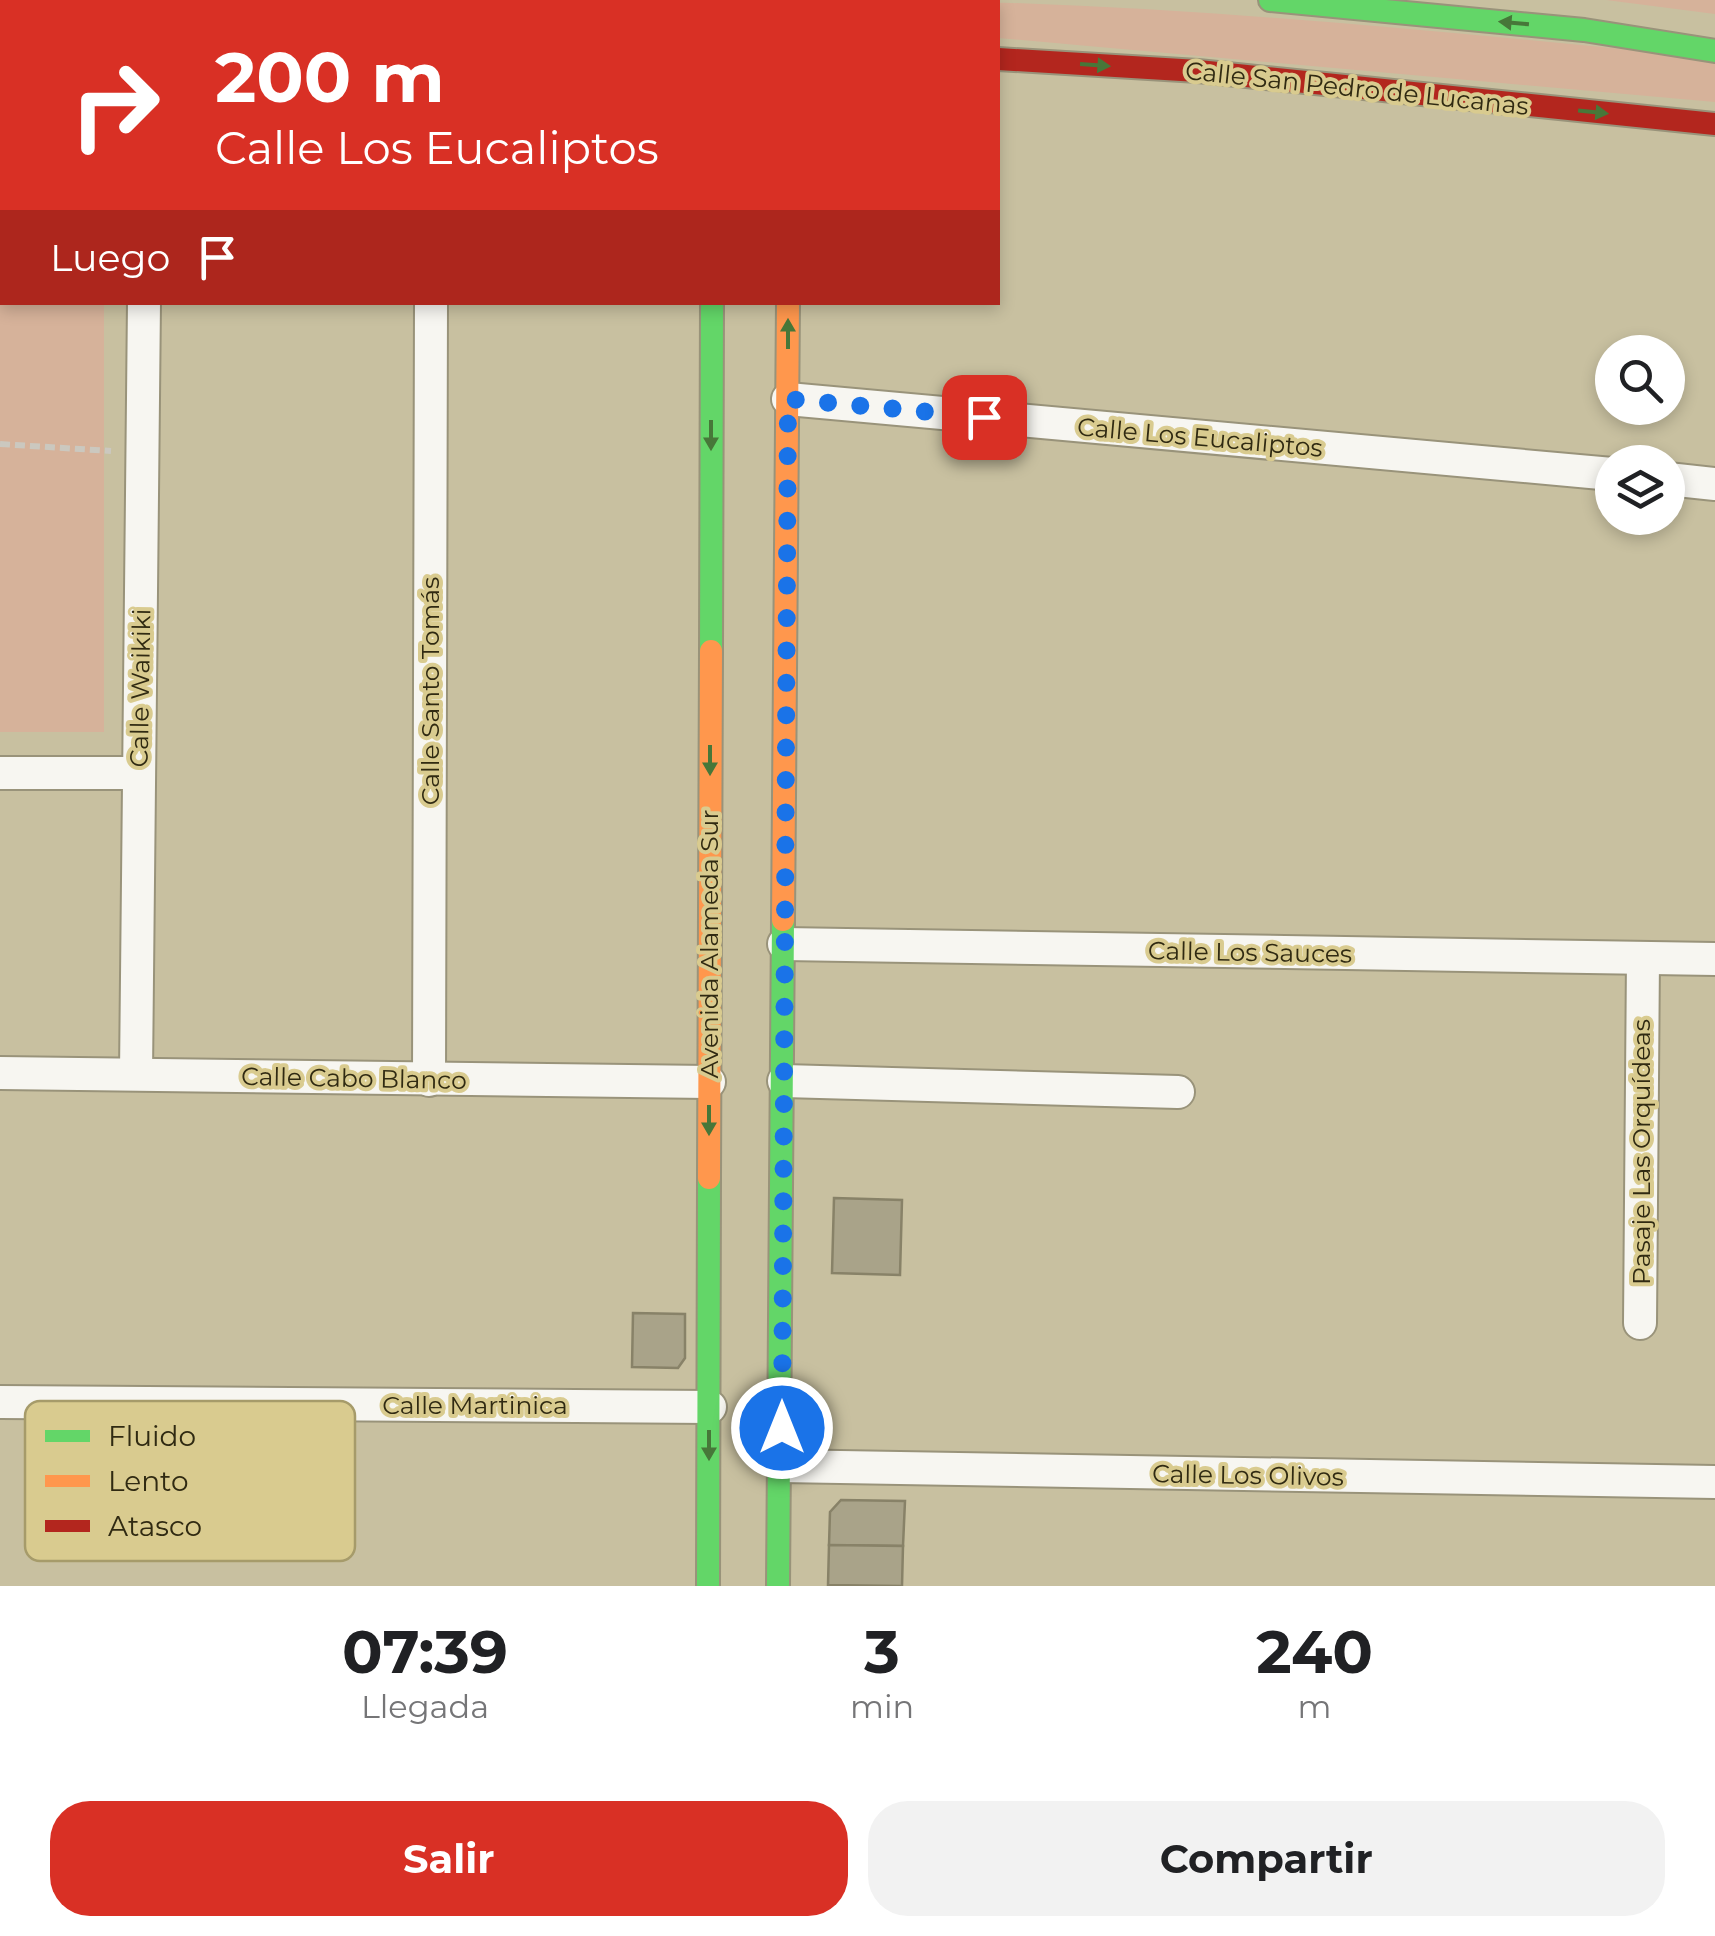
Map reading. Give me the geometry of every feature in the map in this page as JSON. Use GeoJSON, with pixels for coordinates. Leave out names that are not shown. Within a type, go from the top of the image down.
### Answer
{"type":"FeatureCollection","features":[{"type":"Feature","properties":{"kind":"main road"},"geometry":{"type":"LineString","coordinates":[[1270,0],[1584,30],[1715,51]]}},
{"type":"Feature","properties":{"kind":"main road","name":"Calle San Pedro de Lucanas"},"geometry":{"type":"LineString","coordinates":[[1000,59],[1198,71],[1715,124]]}},
{"type":"Feature","properties":{"kind":"main road","name":"Avenida Alameda Sur"},"geometry":{"type":"LineString","coordinates":[[708,1586],[712,305]]}},
{"type":"Feature","properties":{"kind":"main road"},"geometry":{"type":"LineString","coordinates":[[778,1586],[782,1466],[788,305]]}},
{"type":"Feature","properties":{"kind":"street","name":"Calle Waikiki"},"geometry":{"type":"LineString","coordinates":[[136,1073],[144,305]]}},
{"type":"Feature","properties":{"kind":"street","name":"Calle Santo Tomás"},"geometry":{"type":"LineString","coordinates":[[429,1080],[431,305]]}},
{"type":"Feature","properties":{"kind":"street","name":"Calle Los Eucaliptos"},"geometry":{"type":"LineString","coordinates":[[788,399],[1595,472]]}},
{"type":"Feature","properties":{"kind":"street"},"geometry":{"type":"LineString","coordinates":[[1685,481],[1715,484]]}},
{"type":"Feature","properties":{"kind":"street"},"geometry":{"type":"LineString","coordinates":[[0,773],[139,773]]}},
{"type":"Feature","properties":{"kind":"street","name":"Calle Los Sauces"},"geometry":{"type":"LineString","coordinates":[[784,944],[1643,970],[1715,959]]}},
{"type":"Feature","properties":{"kind":"street","name":"Pasaje Las Orquídeas"},"geometry":{"type":"LineString","coordinates":[[1640,1323],[1643,970]]}},
{"type":"Feature","properties":{"kind":"street","name":"Calle Cabo Blanco"},"geometry":{"type":"LineString","coordinates":[[0,1073],[709,1082]]}},
{"type":"Feature","properties":{"kind":"street"},"geometry":{"type":"LineString","coordinates":[[784,1082],[1178,1092]]}},
{"type":"Feature","properties":{"kind":"street","name":"Calle Martinica"},"geometry":{"type":"LineString","coordinates":[[0,1402],[25,1402]]}},
{"type":"Feature","properties":{"kind":"street","name":"Calle Martinica"},"geometry":{"type":"LineString","coordinates":[[355,1404],[710,1406]]}},
{"type":"Feature","properties":{"kind":"street","name":"Calle Los Olivos"},"geometry":{"type":"LineString","coordinates":[[782,1466],[1715,1482]]}},
{"type":"Feature","properties":{"kind":"path"},"geometry":{"type":"LineString","coordinates":[[0,444],[142,453]]}},
{"type":"Feature","properties":{"kind":"shaded area"},"geometry":{"type":"Polygon","coordinates":[[[1606,0],[1715,0],[1715,14],[1606,0]]]}},
{"type":"Feature","properties":{"kind":"shaded area"},"geometry":{"type":"Polygon","coordinates":[[[1000,3],[1283,18],[1715,58],[1715,102],[1000,38],[1000,3]]]}},
{"type":"Feature","properties":{"kind":"shaded area"},"geometry":{"type":"Polygon","coordinates":[[[0,305],[104,305],[104,732],[0,732],[0,305]]]}},
{"type":"Feature","properties":{"kind":"building"},"geometry":{"type":"Polygon","coordinates":[[[834,1198],[902,1200],[900,1275],[832,1273],[834,1198]]]}},
{"type":"Feature","properties":{"kind":"building"},"geometry":{"type":"Polygon","coordinates":[[[633,1313],[685,1314],[685,1358],[678,1368],[632,1367],[633,1313]]]}},
{"type":"Feature","properties":{"kind":"building"},"geometry":{"type":"Polygon","coordinates":[[[841,1500],[905,1501],[903,1546],[829,1545],[830,1512],[841,1500]]]}},
{"type":"Feature","properties":{"kind":"building"},"geometry":{"type":"Polygon","coordinates":[[[829,1545],[903,1546],[902,1586],[828,1585],[829,1545]]]}},
{"type":"Feature","properties":{"kind":"traffic: fast"},"geometry":{"type":"LineString","coordinates":[[1270,0],[1584,30],[1715,51]]}},
{"type":"Feature","properties":{"kind":"traffic: fast"},"geometry":{"type":"LineString","coordinates":[[711,651],[712,305]]}},
{"type":"Feature","properties":{"kind":"traffic: fast"},"geometry":{"type":"LineString","coordinates":[[778,1586],[783,920]]}},
{"type":"Feature","properties":{"kind":"traffic: fast"},"geometry":{"type":"LineString","coordinates":[[708,1586],[709,1178]]}},
{"type":"Feature","properties":{"kind":"traffic: slow"},"geometry":{"type":"LineString","coordinates":[[783,920],[788,305]]}},
{"type":"Feature","properties":{"kind":"traffic: slow"},"geometry":{"type":"LineString","coordinates":[[709,1178],[711,651]]}},
{"type":"Feature","properties":{"kind":"traffic: jam"},"geometry":{"type":"LineString","coordinates":[[1000,59],[1198,71],[1715,124]]}},
{"type":"Feature","properties":{"kind":"route"},"geometry":{"type":"LineString","coordinates":[[782,1428],[788,399],[984,417]]}}]}
